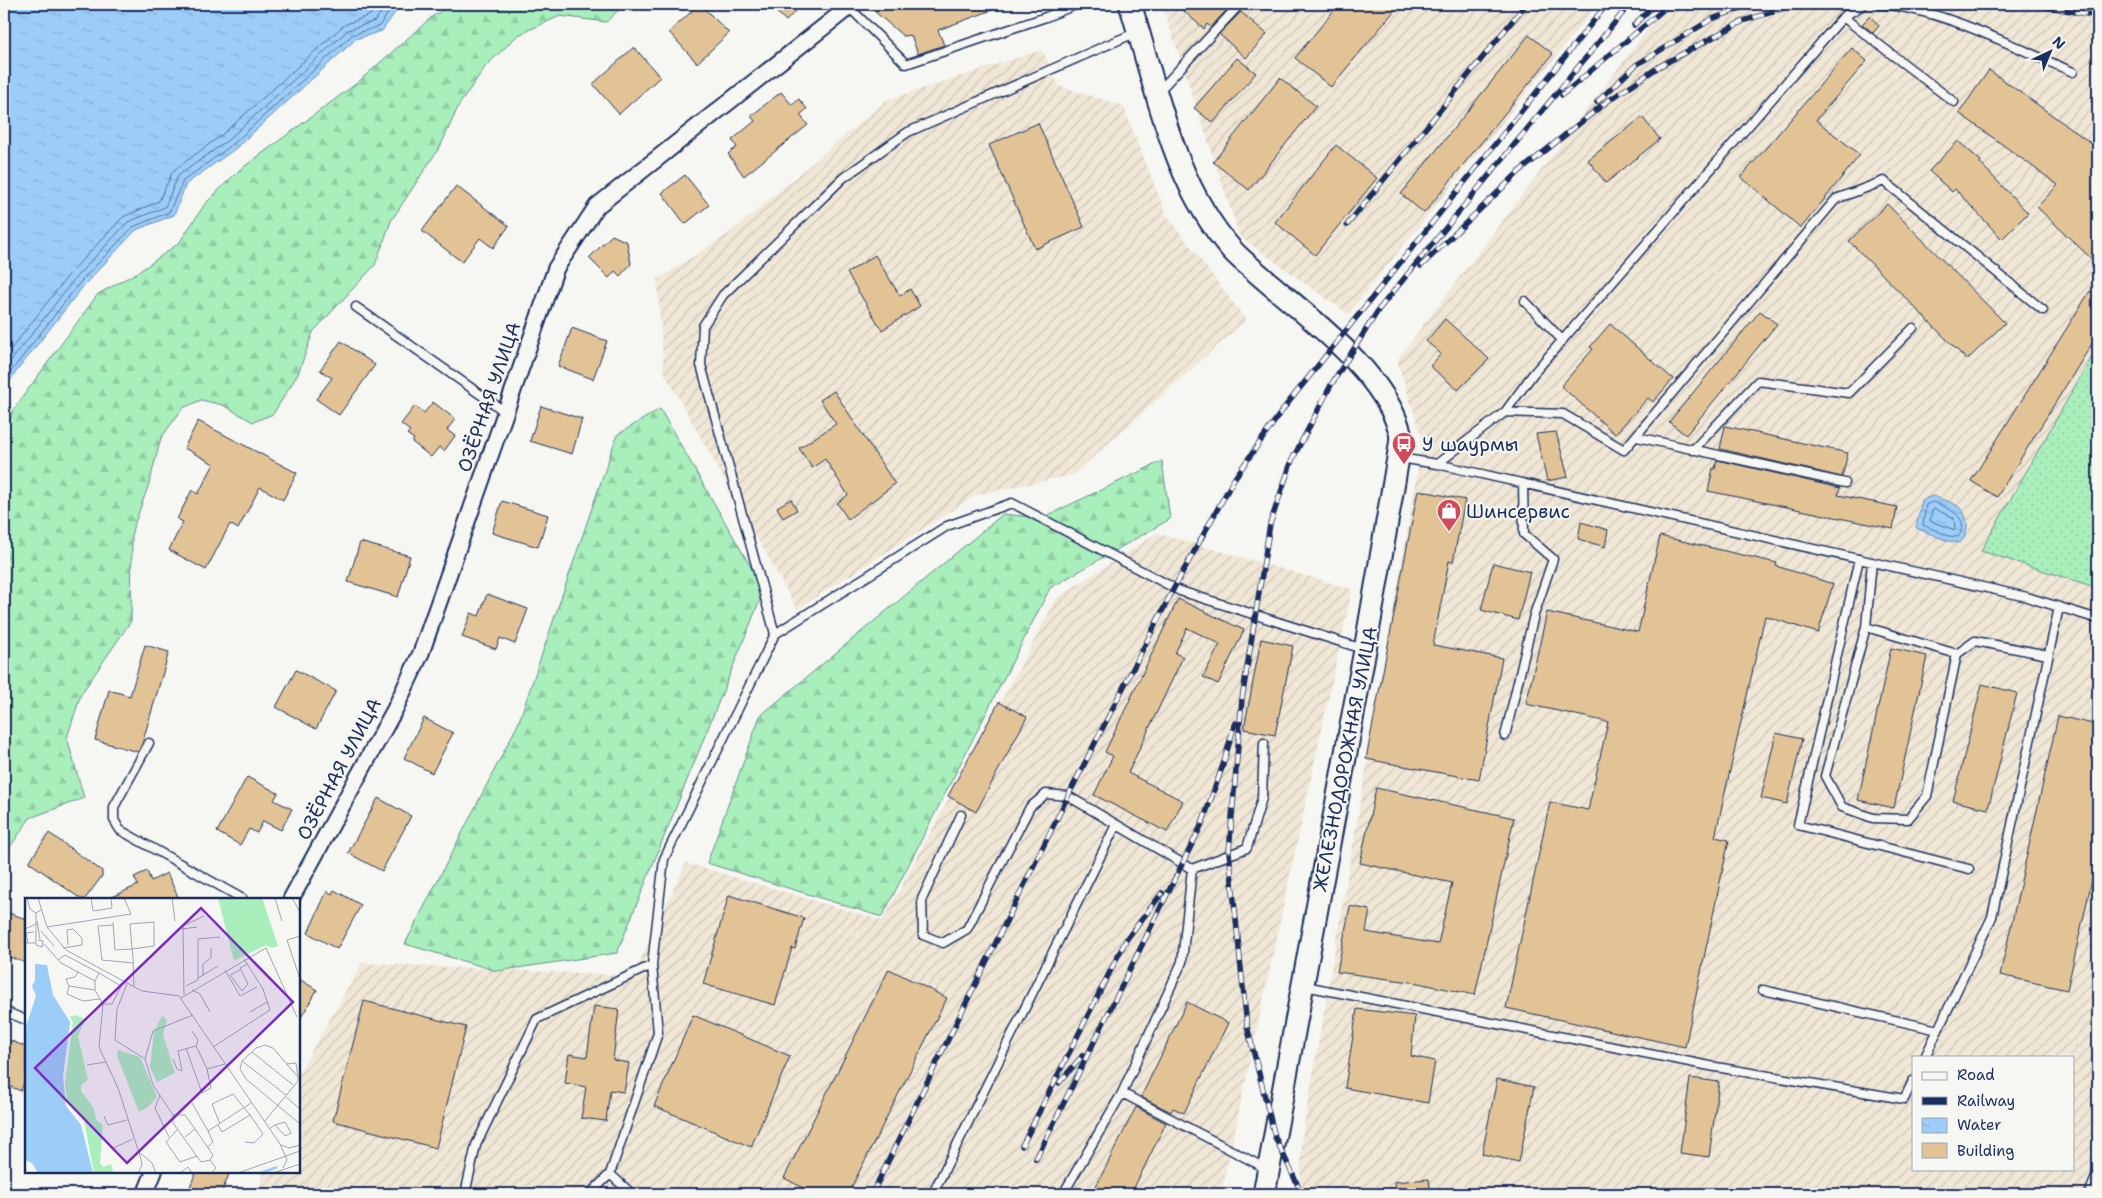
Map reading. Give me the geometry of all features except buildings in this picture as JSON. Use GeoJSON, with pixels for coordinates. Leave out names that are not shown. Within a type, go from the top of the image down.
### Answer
{"type":"FeatureCollection","features":[{"type":"Feature","properties":{"kind":"street","name":"ЖЕЛЕЗНОДОРОЖНАЯ УЛИЦА"},"geometry":{"type":"LineString","coordinates":[[1130,4],[1182,170],[1196,200],[1213,226],[1233,251],[1336,343],[1372,378],[1389,404],[1400,434],[1398,458],[1366,650],[1264,1194]]}},
{"type":"Feature","properties":{"kind":"street","name":"ОЗЁРНАЯ УЛИЦА"},"geometry":{"type":"LineString","coordinates":[[292,898],[395,710],[421,653],[504,410],[556,268],[597,206],[850,5]]}},
{"type":"Feature","properties":{"kind":"street"},"geometry":{"type":"LineString","coordinates":[[146,1194],[154,1173]]}},
{"type":"Feature","properties":{"kind":"lane"},"geometry":{"type":"LineString","coordinates":[[850,5],[906,64],[1046,17],[1078,4]]}},
{"type":"Feature","properties":{"kind":"lane"},"geometry":{"type":"LineString","coordinates":[[1157,93],[1240,4]]}},
{"type":"Feature","properties":{"kind":"lane"},"geometry":{"type":"LineString","coordinates":[[1436,464],[1505,412],[1533,374],[1562,340],[1843,17],[1864,4]]}},
{"type":"Feature","properties":{"kind":"lane"},"geometry":{"type":"LineString","coordinates":[[1877,4],[1902,6],[1948,20],[2073,72]]}},
{"type":"Feature","properties":{"kind":"lane"},"geometry":{"type":"LineString","coordinates":[[1843,17],[1954,102]]}},
{"type":"Feature","properties":{"kind":"lane"},"geometry":{"type":"LineString","coordinates":[[775,634],[701,365],[703,326],[723,296],[843,178],[908,132],[1139,32]]}},
{"type":"Feature","properties":{"kind":"lane"},"geometry":{"type":"LineString","coordinates":[[1505,412],[1563,414],[1624,450],[1637,437],[1836,199],[1884,181],[2043,310]]}},
{"type":"Feature","properties":{"kind":"lane"},"geometry":{"type":"LineString","coordinates":[[1525,301],[1562,340]]}},
{"type":"Feature","properties":{"kind":"lane"},"geometry":{"type":"LineString","coordinates":[[356,307],[504,410]]}},
{"type":"Feature","properties":{"kind":"lane"},"geometry":{"type":"LineString","coordinates":[[1693,450],[1758,381],[1849,393],[1913,328]]}},
{"type":"Feature","properties":{"kind":"lane"},"geometry":{"type":"LineString","coordinates":[[1637,437],[1845,483]]}},
{"type":"Feature","properties":{"kind":"lane"},"geometry":{"type":"LineString","coordinates":[[1398,458],[1436,464],[2027,597],[2098,619]]}},
{"type":"Feature","properties":{"kind":"lane"},"geometry":{"type":"LineString","coordinates":[[1505,736],[1534,615],[1553,559],[1524,534],[1523,484]]}},
{"type":"Feature","properties":{"kind":"lane"},"geometry":{"type":"LineString","coordinates":[[590,1194],[610,1174],[658,1033],[652,965],[664,859],[775,634],[947,526],[1012,502],[1180,591],[1366,650]]}},
{"type":"Feature","properties":{"kind":"lane"},"geometry":{"type":"LineString","coordinates":[[1859,559],[1798,825],[1969,868]]}},
{"type":"Feature","properties":{"kind":"lane"},"geometry":{"type":"LineString","coordinates":[[1872,562],[1866,627],[1825,776],[1842,807],[1874,818],[1908,818],[1927,796],[1957,654],[1975,641],[2048,655]]}},
{"type":"Feature","properties":{"kind":"lane"},"geometry":{"type":"LineString","coordinates":[[1925,1056],[1992,917],[2058,607]]}},
{"type":"Feature","properties":{"kind":"lane"},"geometry":{"type":"LineString","coordinates":[[1866,627],[1957,654]]}},
{"type":"Feature","properties":{"kind":"lane"},"geometry":{"type":"LineString","coordinates":[[149,743],[114,807],[114,820],[120,830],[241,898]]}},
{"type":"Feature","properties":{"kind":"lane"},"geometry":{"type":"LineString","coordinates":[[1192,869],[1247,848],[1262,798],[1264,743]]}},
{"type":"Feature","properties":{"kind":"lane"},"geometry":{"type":"LineString","coordinates":[[961,815],[922,898],[923,934],[943,943],[967,929],[1030,807],[1046,794],[1068,796],[1116,826],[1192,869]]}},
{"type":"Feature","properties":{"kind":"lane"},"geometry":{"type":"LineString","coordinates":[[936,1194],[935,1189],[1116,826]]}},
{"type":"Feature","properties":{"kind":"lane"},"geometry":{"type":"LineString","coordinates":[[1062,1194],[1122,1093],[1182,962],[1192,869]]}},
{"type":"Feature","properties":{"kind":"lane"},"geometry":{"type":"LineString","coordinates":[[466,1194],[476,1145],[537,1018],[652,965]]}},
{"type":"Feature","properties":{"kind":"lane"},"geometry":{"type":"LineString","coordinates":[[1302,985],[1710,1066],[1904,1099],[1912,1083]]}},
{"type":"Feature","properties":{"kind":"lane"},"geometry":{"type":"LineString","coordinates":[[1763,990],[1938,1030]]}},
{"type":"Feature","properties":{"kind":"lane"},"geometry":{"type":"LineString","coordinates":[[4,1011],[25,1020]]}},
{"type":"Feature","properties":{"kind":"lane"},"geometry":{"type":"LineString","coordinates":[[1122,1093],[1268,1170]]}},
{"type":"Feature","properties":{"kind":"lane"},"geometry":{"type":"LineString","coordinates":[[2089,1194],[2098,1172]]}},
{"type":"Feature","properties":{"kind":"lane"},"geometry":{"type":"LineString","coordinates":[[610,1174],[632,1194]]}},
{"type":"Feature","properties":{"kind":"shaded area"},"geometry":{"type":"Polygon","coordinates":[[[1162,4],[1598,4],[1348,314],[1240,237],[1162,4]]]}},
{"type":"Feature","properties":{"kind":"shaded area"},"geometry":{"type":"Polygon","coordinates":[[[1667,4],[2098,4],[2098,1194],[1300,1194],[1302,1138],[1423,441],[1397,360],[1667,4]]]}},
{"type":"Feature","properties":{"kind":"shaded area"},"geometry":{"type":"Polygon","coordinates":[[[1042,50],[1059,86],[1123,106],[1166,214],[1246,320],[1073,475],[976,495],[797,609],[664,372],[657,280],[731,232],[887,100],[1042,50]]]}},
{"type":"Feature","properties":{"kind":"shaded area"},"geometry":{"type":"Polygon","coordinates":[[[1157,533],[1352,589],[1221,1194],[259,1194],[262,1173],[300,1173],[300,1071],[362,963],[633,976],[686,863],[883,921],[1057,598],[1157,533]]]}},
{"type":"Feature","properties":{"kind":"green space"},"geometry":{"type":"Polygon","coordinates":[[[454,4],[625,4],[606,22],[560,16],[518,35],[485,67],[459,105],[441,145],[391,221],[375,265],[313,332],[298,374],[273,414],[253,422],[223,405],[201,400],[183,408],[161,438],[149,484],[132,531],[131,621],[81,694],[67,738],[84,798],[30,818],[4,856],[4,439],[13,410],[98,294],[140,271],[179,243],[205,204],[237,172],[357,83],[433,16],[454,4]]]}},
{"type":"Feature","properties":{"kind":"green space"},"geometry":{"type":"Polygon","coordinates":[[[2098,346],[2098,588],[1981,551],[2098,346]]]}},
{"type":"Feature","properties":{"kind":"green space"},"geometry":{"type":"Polygon","coordinates":[[[660,409],[764,590],[617,953],[497,971],[405,944],[518,724],[617,435],[660,409]]]}},
{"type":"Feature","properties":{"kind":"green space"},"geometry":{"type":"Polygon","coordinates":[[[1162,461],[1170,519],[1050,588],[882,917],[707,863],[760,716],[1003,514],[1042,518],[1162,461]]]}},
{"type":"Feature","properties":{"kind":"water"},"geometry":{"type":"Polygon","coordinates":[[[4,4],[401,4],[382,31],[356,39],[235,149],[186,184],[174,215],[136,230],[85,284],[12,377],[4,396],[4,4]]]}},
{"type":"Feature","properties":{"kind":"water"},"geometry":{"type":"Polygon","coordinates":[[[1933,496],[1956,505],[1964,513],[1967,529],[1960,543],[1948,541],[1916,528],[1922,500],[1933,496]]]}},
{"type":"Feature","properties":{"kind":"water"},"geometry":{"type":"Polygon","coordinates":[[[1847,1190],[1897,1194],[1845,1194],[1847,1190]]]}},
{"type":"Feature","properties":{"kind":"railway"},"geometry":{"type":"LineString","coordinates":[[1347,225],[1526,4]]}},
{"type":"Feature","properties":{"kind":"railway"},"geometry":{"type":"LineString","coordinates":[[872,1194],[1068,796],[1174,588],[1234,479],[1284,408],[1607,4]]}},
{"type":"Feature","properties":{"kind":"railway"},"geometry":{"type":"LineString","coordinates":[[1302,1194],[1275,1137],[1247,1026],[1229,852],[1242,699],[1270,524],[1292,460],[1331,385],[1379,309],[1630,4]]}},
{"type":"Feature","properties":{"kind":"railway"},"geometry":{"type":"LineString","coordinates":[[1634,25],[1655,4]]}},
{"type":"Feature","properties":{"kind":"railway"},"geometry":{"type":"LineString","coordinates":[[1562,95],[1670,4]]}},
{"type":"Feature","properties":{"kind":"railway"},"geometry":{"type":"LineString","coordinates":[[1597,102],[1636,65],[1712,19],[1752,4]]}},
{"type":"Feature","properties":{"kind":"railway"},"geometry":{"type":"LineString","coordinates":[[1421,266],[1520,171],[1605,103],[1660,66],[1743,21],[1797,4]]}},
{"type":"Feature","properties":{"kind":"railway"},"geometry":{"type":"LineString","coordinates":[[2032,4],[2098,16]]}},
{"type":"Feature","properties":{"kind":"railway"},"geometry":{"type":"LineString","coordinates":[[1036,1159],[1202,824],[1223,765],[1235,723]]}},
{"type":"Feature","properties":{"kind":"railway"},"geometry":{"type":"LineString","coordinates":[[1022,1146],[1126,940],[1162,893]]}},
{"type":"Feature","properties":{"kind":"railway"},"geometry":{"type":"LineString","coordinates":[[1059,1083],[1083,1055]]}},
{"type":"Feature","properties":{"kind":"place","name":"У шаурмы"},"geometry":{"type":"Point","coordinates":[1404,465]}},
{"type":"Feature","properties":{"kind":"place","name":"Шинсервис"},"geometry":{"type":"Point","coordinates":[1449,532]}}]}
